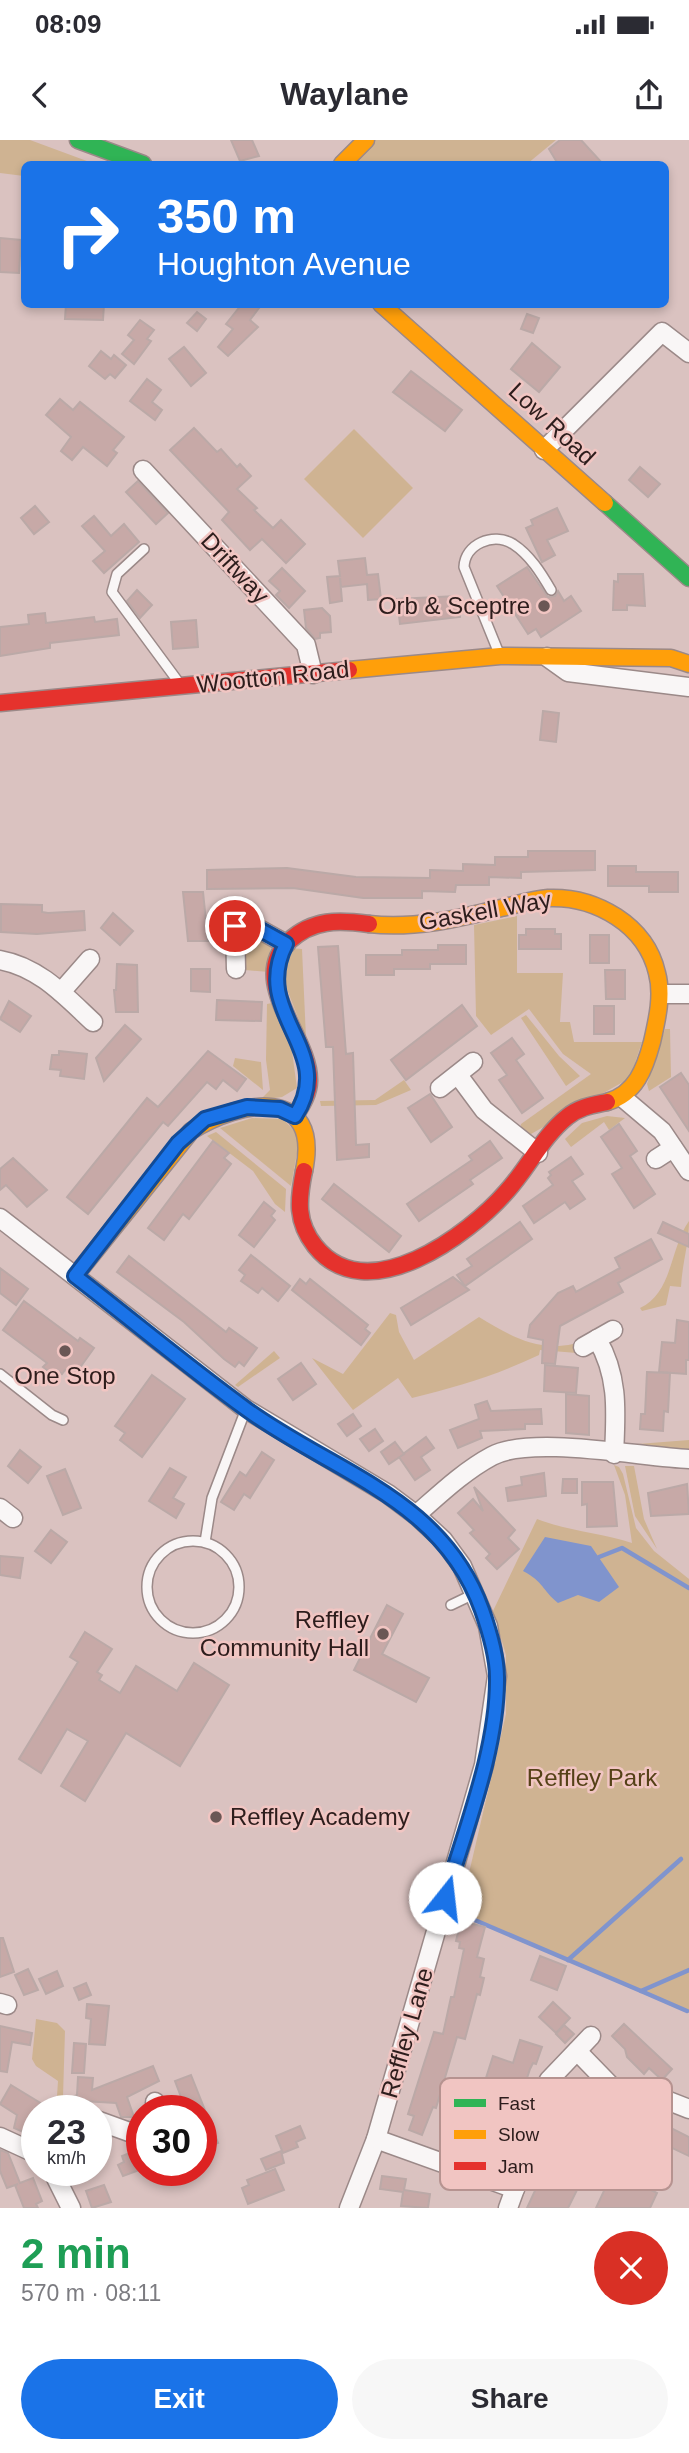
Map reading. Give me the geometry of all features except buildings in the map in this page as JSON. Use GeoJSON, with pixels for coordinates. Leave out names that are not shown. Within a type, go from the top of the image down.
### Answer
{"type":"FeatureCollection","features":[{"type":"Feature","properties":{"kind":"street"},"geometry":{"type":"LineString","coordinates":[[78,140],[135,161]]}},
{"type":"Feature","properties":{"kind":"street"},"geometry":{"type":"LineString","coordinates":[[345,161],[366,140]]}},
{"type":"Feature","properties":{"kind":"street","name":"Low Road"},"geometry":{"type":"LineString","coordinates":[[386,308],[479,387],[544,450],[689,578]]}},
{"type":"Feature","properties":{"kind":"street"},"geometry":{"type":"LineString","coordinates":[[544,450],[662,332],[689,353]]}},
{"type":"Feature","properties":{"kind":"street","name":"Driftway"},"geometry":{"type":"LineString","coordinates":[[143,470],[306,645],[313,674]]}},
{"type":"Feature","properties":{"kind":"street","name":"Wootton Road"},"geometry":{"type":"LineString","coordinates":[[671,658],[689,651]]}},
{"type":"Feature","properties":{"kind":"street","name":"Wootton Road"},"geometry":{"type":"LineString","coordinates":[[0,703],[500,656],[671,658],[689,664]]}},
{"type":"Feature","properties":{"kind":"street","name":"Wootton Road"},"geometry":{"type":"LineString","coordinates":[[547,657],[568,672],[689,687]]}},
{"type":"Feature","properties":{"kind":"street","name":"Gaskell Way"},"geometry":{"type":"LineString","coordinates":[[286,944],[302,929],[317,924],[335,922],[399,926],[546,898],[570,897],[606,908],[638,934],[657,971],[661,994],[643,1065],[635,1084],[623,1098]]}},
{"type":"Feature","properties":{"kind":"street"},"geometry":{"type":"LineString","coordinates":[[236,969],[235,919],[286,944],[278,959],[275,988],[303,1055],[309,1083],[295,1116]]}},
{"type":"Feature","properties":{"kind":"street"},"geometry":{"type":"LineString","coordinates":[[61,992],[90,959]]}},
{"type":"Feature","properties":{"kind":"street"},"geometry":{"type":"LineString","coordinates":[[0,960],[26,968],[61,992],[93,1022]]}},
{"type":"Feature","properties":{"kind":"street"},"geometry":{"type":"LineString","coordinates":[[661,994],[689,994]]}},
{"type":"Feature","properties":{"kind":"street"},"geometry":{"type":"LineString","coordinates":[[440,1088],[473,1062]]}},
{"type":"Feature","properties":{"kind":"street"},"geometry":{"type":"LineString","coordinates":[[458,1074],[484,1110],[538,1153]]}},
{"type":"Feature","properties":{"kind":"street"},"geometry":{"type":"LineString","coordinates":[[75,1276],[178,1143],[205,1119],[247,1107],[280,1109],[295,1116],[306,1130],[307,1147],[298,1195],[302,1228],[321,1253],[351,1269],[386,1270],[457,1238],[501,1201],[569,1115],[591,1103],[623,1098],[649,1119],[689,1171]]}},
{"type":"Feature","properties":{"kind":"street"},"geometry":{"type":"LineString","coordinates":[[656,1159],[673,1148]]}},
{"type":"Feature","properties":{"kind":"street","name":"Reffley Lane"},"geometry":{"type":"LineString","coordinates":[[0,1218],[246,1409],[388,1494],[416,1515],[443,1540],[462,1566],[476,1593],[490,1635],[497,1676],[484,1765],[376,2139],[349,2208]]}},
{"type":"Feature","properties":{"kind":"street"},"geometry":{"type":"LineString","coordinates":[[598,1339],[607,1356],[617,1394],[614,1454]]}},
{"type":"Feature","properties":{"kind":"street"},"geometry":{"type":"LineString","coordinates":[[416,1515],[444,1490],[495,1454],[541,1446],[689,1459]]}},
{"type":"Feature","properties":{"kind":"street"},"geometry":{"type":"LineString","coordinates":[[551,2078],[591,2036]]}},
{"type":"Feature","properties":{"kind":"street"},"geometry":{"type":"LineString","coordinates":[[577,2051],[603,2078]]}},
{"type":"Feature","properties":{"kind":"street"},"geometry":{"type":"LineString","coordinates":[[672,2102],[689,2109]]}},
{"type":"Feature","properties":{"kind":"street"},"geometry":{"type":"LineString","coordinates":[[0,2137],[21,2147]]}},
{"type":"Feature","properties":{"kind":"street"},"geometry":{"type":"LineString","coordinates":[[376,2139],[440,2162]]}},
{"type":"Feature","properties":{"kind":"street"},"geometry":{"type":"LineString","coordinates":[[60,2186],[71,2208]]}},
{"type":"Feature","properties":{"kind":"street"},"geometry":{"type":"LineString","coordinates":[[508,2208],[515,2190]]}},
{"type":"Feature","properties":{"kind":"lane"},"geometry":{"type":"LineString","coordinates":[[500,656],[464,567],[464,556],[470,547],[482,541],[508,542],[514,545],[536,566],[551,590]]}},
{"type":"Feature","properties":{"kind":"lane"},"geometry":{"type":"LineString","coordinates":[[144,549],[117,575],[112,592],[182,686]]}},
{"type":"Feature","properties":{"kind":"lane"},"geometry":{"type":"LineString","coordinates":[[0,1374],[52,1415],[63,1420]]}},
{"type":"Feature","properties":{"kind":"lane"},"geometry":{"type":"LineString","coordinates":[[205,1542],[212,1498],[246,1409]]}},
{"type":"Feature","properties":{"kind":"lane"},"geometry":{"type":"LineString","coordinates":[[187,1541],[205,1542],[223,1551],[235,1566],[239,1595],[232,1613],[218,1626],[199,1633],[181,1632],[164,1623],[152,1609],[147,1592],[148,1574],[156,1558],[170,1546],[187,1541]]}},
{"type":"Feature","properties":{"kind":"lane"},"geometry":{"type":"LineString","coordinates":[[451,1605],[476,1593]]}},
{"type":"Feature","properties":{"kind":"green space"},"geometry":{"type":"Polygon","coordinates":[[[0,140],[30,140],[87,161],[21,161],[21,176],[0,173],[0,140]]]}},
{"type":"Feature","properties":{"kind":"green space"},"geometry":{"type":"Polygon","coordinates":[[[375,140],[556,140],[531,161],[355,161],[375,140]]]}},
{"type":"Feature","properties":{"kind":"green space"},"geometry":{"type":"Polygon","coordinates":[[[354,429],[413,488],[363,538],[304,479],[354,429]]]}},
{"type":"Feature","properties":{"kind":"green space"},"geometry":{"type":"Polygon","coordinates":[[[517,916],[517,973],[563,973],[560,1022],[570,1022],[574,1042],[642,1042],[630,1078],[531,1134],[520,1131],[521,1124],[591,1074],[563,1054],[529,1009],[491,1035],[476,1016],[474,925],[517,916]]]}},
{"type":"Feature","properties":{"kind":"green space"},"geometry":{"type":"Polygon","coordinates":[[[257,934],[271,941],[269,972],[245,970],[246,947],[257,934]]]}},
{"type":"Feature","properties":{"kind":"green space"},"geometry":{"type":"Polygon","coordinates":[[[290,948],[302,949],[306,1038],[281,974],[290,948]]]}},
{"type":"Feature","properties":{"kind":"green space"},"geometry":{"type":"Polygon","coordinates":[[[272,1003],[291,1044],[297,1088],[282,1097],[260,1100],[270,1090],[266,1060],[267,1004],[272,1003]]]}},
{"type":"Feature","properties":{"kind":"green space"},"geometry":{"type":"Polygon","coordinates":[[[526,1015],[559,1056],[580,1076],[566,1086],[521,1018],[526,1015]]]}},
{"type":"Feature","properties":{"kind":"green space"},"geometry":{"type":"Polygon","coordinates":[[[665,1029],[670,1029],[671,1077],[649,1091],[647,1084],[665,1029]]]}},
{"type":"Feature","properties":{"kind":"green space"},"geometry":{"type":"Polygon","coordinates":[[[235,1058],[261,1062],[263,1090],[233,1066],[235,1058]]]}},
{"type":"Feature","properties":{"kind":"green space"},"geometry":{"type":"Polygon","coordinates":[[[404,1080],[411,1090],[376,1105],[321,1106],[320,1101],[375,1100],[404,1080]]]}},
{"type":"Feature","properties":{"kind":"green space"},"geometry":{"type":"Polygon","coordinates":[[[607,1116],[625,1118],[609,1130],[604,1122],[571,1147],[565,1139],[582,1123],[607,1116]]]}},
{"type":"Feature","properties":{"kind":"green space"},"geometry":{"type":"Polygon","coordinates":[[[252,1118],[283,1119],[300,1137],[291,1186],[220,1128],[252,1118]]]}},
{"type":"Feature","properties":{"kind":"green space"},"geometry":{"type":"Polygon","coordinates":[[[216,1132],[286,1189],[285,1212],[275,1204],[253,1171],[207,1136],[216,1132]]]}},
{"type":"Feature","properties":{"kind":"green space"},"geometry":{"type":"Polygon","coordinates":[[[689,1221],[681,1287],[670,1286],[666,1305],[642,1311],[640,1308],[651,1301],[665,1281],[689,1221]]]}},
{"type":"Feature","properties":{"kind":"green space"},"geometry":{"type":"Polygon","coordinates":[[[390,1313],[396,1315],[399,1332],[414,1360],[479,1317],[512,1336],[535,1344],[573,1344],[577,1353],[540,1350],[539,1355],[492,1374],[412,1398],[398,1378],[353,1410],[312,1358],[343,1374],[390,1313]]]}},
{"type":"Feature","properties":{"kind":"green space"},"geometry":{"type":"Polygon","coordinates":[[[274,1351],[280,1358],[238,1387],[235,1385],[274,1351]]]}},
{"type":"Feature","properties":{"kind":"green space"},"geometry":{"type":"Polygon","coordinates":[[[689,1440],[689,1451],[625,1445],[689,1440]]]}},
{"type":"Feature","properties":{"kind":"green space","name":"Reffley Park"},"geometry":{"type":"Polygon","coordinates":[[[614,1465],[619,1467],[623,1474],[636,1528],[654,1551],[689,1579],[689,2013],[454,1913],[466,1886],[506,1714],[506,1655],[493,1611],[537,1519],[632,1543],[625,1495],[614,1465]]]}},
{"type":"Feature","properties":{"kind":"green space"},"geometry":{"type":"Polygon","coordinates":[[[625,1466],[634,1466],[644,1519],[657,1549],[635,1516],[625,1466]]]}},
{"type":"Feature","properties":{"kind":"green space"},"geometry":{"type":"Polygon","coordinates":[[[36,2019],[57,2023],[65,2031],[63,2095],[57,2095],[58,2081],[36,2066],[32,2059],[36,2019]]]}},
{"type":"Feature","properties":{"kind":"water"},"geometry":{"type":"Polygon","coordinates":[[[545,1537],[591,1546],[619,1587],[599,1602],[578,1595],[558,1603],[535,1579],[523,1571],[545,1537]]]}},
{"type":"Feature","properties":{"kind":"waterway"},"geometry":{"type":"LineString","coordinates":[[599,1557],[622,1548],[689,1588]]}},
{"type":"Feature","properties":{"kind":"waterway"},"geometry":{"type":"LineString","coordinates":[[568,1960],[681,1859]]}},
{"type":"Feature","properties":{"kind":"waterway"},"geometry":{"type":"LineString","coordinates":[[470,1918],[641,1991],[689,1970]]}},
{"type":"Feature","properties":{"kind":"waterway"},"geometry":{"type":"LineString","coordinates":[[641,1991],[687,2011]]}},
{"type":"Feature","properties":{"kind":"traffic: fast"},"geometry":{"type":"LineString","coordinates":[[78,140],[135,161]]}},
{"type":"Feature","properties":{"kind":"traffic: fast"},"geometry":{"type":"LineString","coordinates":[[605,503],[689,578]]}},
{"type":"Feature","properties":{"kind":"traffic: slow"},"geometry":{"type":"LineString","coordinates":[[345,161],[366,140]]}},
{"type":"Feature","properties":{"kind":"traffic: slow"},"geometry":{"type":"LineString","coordinates":[[386,308],[605,503]]}},
{"type":"Feature","properties":{"kind":"traffic: slow"},"geometry":{"type":"LineString","coordinates":[[349,670],[500,656],[671,658],[689,664]]}},
{"type":"Feature","properties":{"kind":"traffic: slow"},"geometry":{"type":"LineString","coordinates":[[369,924],[435,922],[548,898],[584,902],[616,917],[642,941],[651,956],[659,981],[659,999],[652,1042],[638,1079],[625,1093],[607,1102]]}},
{"type":"Feature","properties":{"kind":"traffic: slow"},"geometry":{"type":"LineString","coordinates":[[75,1276],[191,1131],[211,1120],[253,1107],[273,1107],[289,1112],[301,1124],[306,1143],[304,1171]]}},
{"type":"Feature","properties":{"kind":"traffic: jam"},"geometry":{"type":"LineString","coordinates":[[0,703],[349,670]]}},
{"type":"Feature","properties":{"kind":"traffic: jam"},"geometry":{"type":"LineString","coordinates":[[295,1116],[306,1095],[309,1081],[307,1064],[277,991],[275,974],[278,957],[289,941],[307,928],[336,922],[369,924]]}},
{"type":"Feature","properties":{"kind":"traffic: jam"},"geometry":{"type":"LineString","coordinates":[[304,1171],[300,1210],[304,1228],[315,1246],[337,1264],[362,1271],[389,1269],[443,1245],[468,1227],[507,1191],[558,1125],[576,1111],[607,1102]]}},
{"type":"Feature","properties":{"kind":"place","name":"Orb & Sceptre"},"geometry":{"type":"Point","coordinates":[544,606]}},
{"type":"Feature","properties":{"kind":"place","name":"One Stop"},"geometry":{"type":"Point","coordinates":[65,1351]}},
{"type":"Feature","properties":{"kind":"place","name":"Reffley Community Hall"},"geometry":{"type":"Point","coordinates":[383,1634]}},
{"type":"Feature","properties":{"kind":"place","name":"Reffley Academy"},"geometry":{"type":"Point","coordinates":[216,1817]}},
{"type":"Feature","properties":{"kind":"route"},"geometry":{"type":"LineString","coordinates":[[235,926],[257,928],[286,944],[278,959],[275,988],[308,1068],[309,1083],[300,1107],[295,1116],[280,1109],[247,1107],[205,1119],[178,1143],[75,1276],[246,1409],[275,1429],[388,1494],[443,1540],[462,1566],[476,1593],[488,1626],[497,1676],[484,1765],[445,1898]]}}]}
